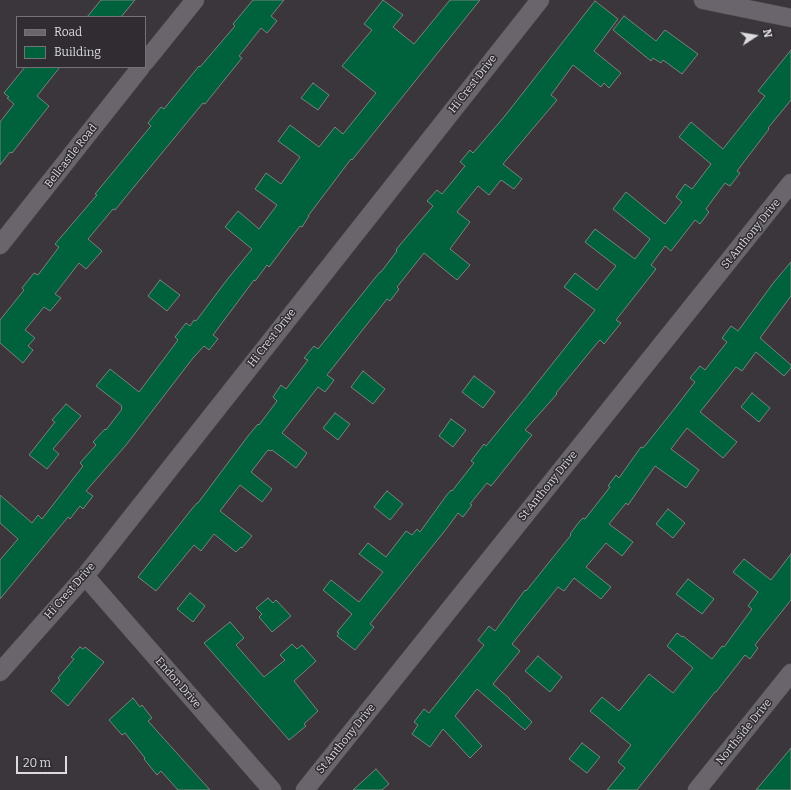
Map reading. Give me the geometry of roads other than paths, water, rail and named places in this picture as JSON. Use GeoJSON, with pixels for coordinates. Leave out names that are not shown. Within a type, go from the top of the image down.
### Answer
{"type":"FeatureCollection","features":[{"type":"Feature","properties":{"kind":"street"},"geometry":{"type":"LineString","coordinates":[[146,61],[195,0]]}},
{"type":"Feature","properties":{"kind":"street","name":"Hi Crest Drive"},"geometry":{"type":"LineString","coordinates":[[0,672],[84,576],[540,0]]}},
{"type":"Feature","properties":{"kind":"street"},"geometry":{"type":"LineString","coordinates":[[703,0],[791,18]]}},
{"type":"Feature","properties":{"kind":"street","name":"Bellcastle Road"},"geometry":{"type":"LineString","coordinates":[[0,245],[140,68]]}},
{"type":"Feature","properties":{"kind":"street","name":"St Anthony Drive"},"geometry":{"type":"LineString","coordinates":[[305,790],[791,183]]}},
{"type":"Feature","properties":{"kind":"street","name":"Endon Drive"},"geometry":{"type":"LineString","coordinates":[[84,576],[272,790]]}},
{"type":"Feature","properties":{"kind":"street","name":"Northside Drive"},"geometry":{"type":"LineString","coordinates":[[697,790],[791,673]]}}]}
